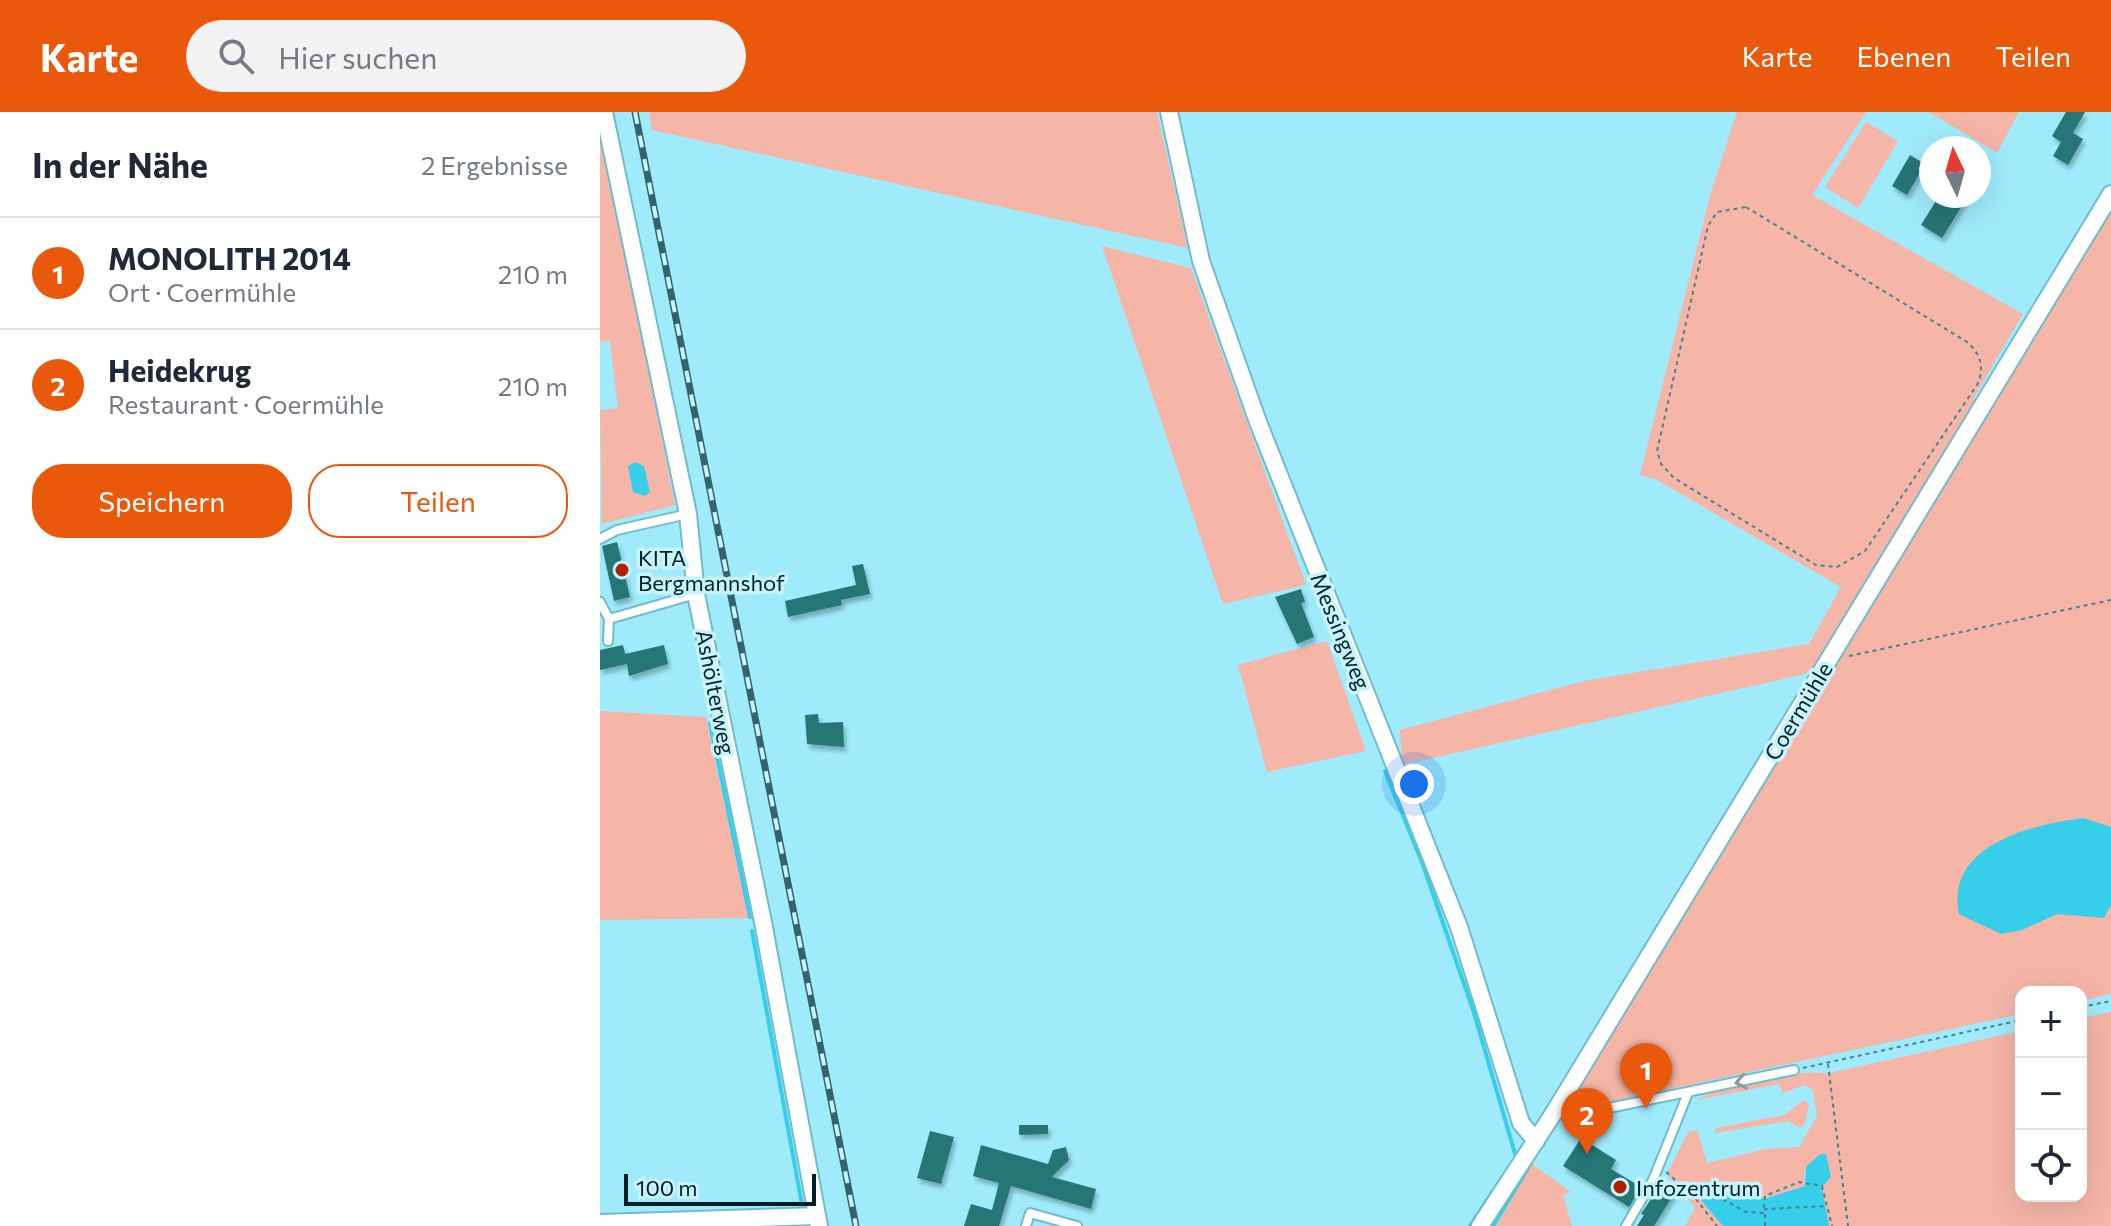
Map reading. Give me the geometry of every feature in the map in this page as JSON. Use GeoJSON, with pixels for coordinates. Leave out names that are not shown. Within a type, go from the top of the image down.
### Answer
{"type":"FeatureCollection","features":[{"type":"Feature","properties":{"kind":"street","name":"Ashölterweg"},"geometry":{"type":"LineString","coordinates":[[604,112],[604,130],[688,514],[696,594],[763,922],[818,1221]]}},
{"type":"Feature","properties":{"kind":"street","name":"Messingweg"},"geometry":{"type":"LineString","coordinates":[[1169,112],[1201,261],[1258,422],[1459,927],[1521,1123],[1536,1141]]}},
{"type":"Feature","properties":{"kind":"street","name":"Coermühle"},"geometry":{"type":"LineString","coordinates":[[1480,1226],[1555,1111],[2111,194]]}},
{"type":"Feature","properties":{"kind":"street"},"geometry":{"type":"LineString","coordinates":[[600,1223],[818,1221]]}},
{"type":"Feature","properties":{"kind":"lane"},"geometry":{"type":"LineString","coordinates":[[600,539],[617,530],[688,514]]}},
{"type":"Feature","properties":{"kind":"lane"},"geometry":{"type":"LineString","coordinates":[[609,619],[696,594]]}},
{"type":"Feature","properties":{"kind":"lane"},"geometry":{"type":"LineString","coordinates":[[600,602],[609,619],[608,641]]}},
{"type":"Feature","properties":{"kind":"lane"},"geometry":{"type":"LineString","coordinates":[[1555,1111],[1570,1116],[1794,1070]]}},
{"type":"Feature","properties":{"kind":"lane"},"geometry":{"type":"LineString","coordinates":[[1626,1226],[1658,1165],[1688,1093]]}},
{"type":"Feature","properties":{"kind":"lane"},"geometry":{"type":"LineString","coordinates":[[1026,1226],[1030,1213],[1077,1226]]}},
{"type":"Feature","properties":{"kind":"path"},"geometry":{"type":"LineString","coordinates":[[1746,207],[1761,215],[1967,342],[1976,350],[1981,362],[1982,374],[1977,385],[1865,551],[1837,567],[1816,565],[1674,478],[1661,464],[1657,451],[1708,226],[1717,212],[1729,209],[1746,207]]}},
{"type":"Feature","properties":{"kind":"path"},"geometry":{"type":"LineString","coordinates":[[1832,654],[1868,653],[2111,600]]}},
{"type":"Feature","properties":{"kind":"path"},"geometry":{"type":"LineString","coordinates":[[2087,1006],[2111,1001]]}},
{"type":"Feature","properties":{"kind":"path"},"geometry":{"type":"LineString","coordinates":[[1794,1070],[2015,1021]]}},
{"type":"Feature","properties":{"kind":"path"},"geometry":{"type":"LineString","coordinates":[[1828,1062],[1848,1226]]}},
{"type":"Feature","properties":{"kind":"path"},"geometry":{"type":"LineString","coordinates":[[1658,1165],[1692,1194],[1717,1226]]}},
{"type":"Feature","properties":{"kind":"path"},"geometry":{"type":"LineString","coordinates":[[1765,1226],[1764,1199],[1792,1184],[1806,1182],[1822,1186],[1832,1226]]}},
{"type":"Feature","properties":{"kind":"path"},"geometry":{"type":"LineString","coordinates":[[1692,1194],[1715,1195],[1746,1212],[1826,1206]]}},
{"type":"Feature","properties":{"kind":"shaded area"},"geometry":{"type":"Polygon","coordinates":[[[649,112],[1157,112],[1188,248],[652,130],[649,112]]]}},
{"type":"Feature","properties":{"kind":"shaded area"},"geometry":{"type":"Polygon","coordinates":[[[1737,112],[1866,112],[1812,195],[2023,314],[1973,399],[1986,399],[1832,654],[1805,674],[1402,765],[1400,730],[1584,681],[1809,644],[1841,587],[1657,480],[1640,475],[1711,192],[1737,112]]]}},
{"type":"Feature","properties":{"kind":"shaded area"},"geometry":{"type":"Polygon","coordinates":[[[1929,112],[2019,112],[1997,153],[1991,149],[1991,136],[1969,136],[1929,112]]]}},
{"type":"Feature","properties":{"kind":"shaded area"},"geometry":{"type":"Polygon","coordinates":[[[1866,122],[1898,141],[1858,208],[1825,187],[1866,122]]]}},
{"type":"Feature","properties":{"kind":"shaded area"},"geometry":{"type":"Polygon","coordinates":[[[600,129],[675,505],[602,524],[600,410],[618,408],[610,341],[600,342],[600,129]]]}},
{"type":"Feature","properties":{"kind":"shaded area"},"geometry":{"type":"Polygon","coordinates":[[[2111,208],[2111,994],[2087,1000],[2087,986],[2015,986],[2015,1015],[1576,1109],[1569,1100],[2111,208]]]}},
{"type":"Feature","properties":{"kind":"shaded area"},"geometry":{"type":"Polygon","coordinates":[[[1102,246],[1191,268],[1306,585],[1223,604],[1102,246]]]}},
{"type":"Feature","properties":{"kind":"shaded area"},"geometry":{"type":"Polygon","coordinates":[[[1327,641],[1366,751],[1267,772],[1238,665],[1327,641]]]}},
{"type":"Feature","properties":{"kind":"shaded area"},"geometry":{"type":"Polygon","coordinates":[[[600,711],[706,717],[749,918],[600,920],[600,711]]]}},
{"type":"Feature","properties":{"kind":"shaded area"},"geometry":{"type":"Polygon","coordinates":[[[2111,1012],[2111,1226],[1806,1226],[1825,1207],[1822,1186],[1831,1177],[1826,1155],[1820,1154],[1804,1172],[1805,1186],[1764,1199],[1746,1188],[1700,1199],[1723,1226],[1685,1226],[1695,1208],[1667,1174],[1688,1132],[1697,1130],[1707,1163],[1766,1149],[1799,1147],[1817,1116],[1813,1090],[1804,1085],[1783,1093],[1779,1084],[1696,1100],[1743,1081],[1796,1073],[1829,1073],[2015,1032],[2015,1202],[2087,1202],[2087,1017],[2111,1012]]]}},
{"type":"Feature","properties":{"kind":"shaded area"},"geometry":{"type":"Polygon","coordinates":[[[1804,1100],[1809,1105],[1805,1124],[1800,1128],[1788,1121],[1715,1133],[1716,1128],[1784,1115],[1804,1100]]]}},
{"type":"Feature","properties":{"kind":"shaded area"},"geometry":{"type":"Polygon","coordinates":[[[1532,1164],[1571,1192],[1563,1195],[1572,1226],[1496,1226],[1532,1164]]]}},
{"type":"Feature","properties":{"kind":"water"},"geometry":{"type":"Polygon","coordinates":[[[634,462],[644,466],[650,492],[645,496],[633,492],[628,467],[634,462]]]}},
{"type":"Feature","properties":{"kind":"water"},"geometry":{"type":"Polygon","coordinates":[[[2083,818],[2111,827],[2111,905],[2104,918],[2057,914],[2022,930],[2001,934],[1959,914],[1958,890],[1965,871],[1978,855],[2017,833],[2083,818]]]}},
{"type":"Feature","properties":{"kind":"water"},"geometry":{"type":"Polygon","coordinates":[[[1820,1154],[1826,1154],[1831,1177],[1822,1187],[1829,1226],[1723,1226],[1700,1199],[1700,1193],[1709,1187],[1739,1191],[1753,1187],[1764,1199],[1805,1186],[1806,1167],[1820,1154]]]}},
{"type":"Feature","properties":{"kind":"building"},"geometry":{"type":"Polygon","coordinates":[[[2066,112],[2085,112],[2073,133],[2083,139],[2068,165],[2053,156],[2061,142],[2052,136],[2066,112]]]}},
{"type":"Feature","properties":{"kind":"building"},"geometry":{"type":"Polygon","coordinates":[[[1910,155],[1919,160],[1919,174],[1907,195],[1892,186],[1910,155]]]}},
{"type":"Feature","properties":{"kind":"building"},"geometry":{"type":"Polygon","coordinates":[[[1932,208],[1961,208],[1942,238],[1921,225],[1932,208]]]}},
{"type":"Feature","properties":{"kind":"building"},"geometry":{"type":"Polygon","coordinates":[[[617,542],[630,597],[614,601],[602,546],[617,542]]]}},
{"type":"Feature","properties":{"kind":"building"},"geometry":{"type":"Polygon","coordinates":[[[863,564],[870,594],[841,600],[842,605],[788,617],[785,601],[856,585],[852,566],[863,564]]]}},
{"type":"Feature","properties":{"kind":"building"},"geometry":{"type":"Polygon","coordinates":[[[1301,589],[1305,602],[1301,603],[1314,637],[1297,644],[1275,597],[1301,589]]]}},
{"type":"Feature","properties":{"kind":"building"},"geometry":{"type":"Polygon","coordinates":[[[623,645],[625,654],[664,645],[668,664],[629,676],[627,664],[600,670],[600,650],[623,645]]]}},
{"type":"Feature","properties":{"kind":"building"},"geometry":{"type":"Polygon","coordinates":[[[818,714],[819,723],[843,722],[844,747],[807,744],[805,715],[818,714]]]}},
{"type":"Feature","properties":{"kind":"building"},"geometry":{"type":"Polygon","coordinates":[[[1019,1125],[1048,1125],[1048,1134],[1019,1135],[1019,1125]]]}},
{"type":"Feature","properties":{"kind":"building"},"geometry":{"type":"Polygon","coordinates":[[[930,1131],[954,1137],[941,1184],[917,1178],[930,1131]]]}},
{"type":"Feature","properties":{"kind":"building"},"geometry":{"type":"Polygon","coordinates":[[[1581,1138],[1616,1160],[1611,1169],[1641,1187],[1629,1207],[1563,1166],[1581,1138]]]}},
{"type":"Feature","properties":{"kind":"building"},"geometry":{"type":"Polygon","coordinates":[[[981,1145],[1048,1164],[1053,1150],[1066,1147],[1069,1160],[1052,1177],[1096,1189],[1091,1209],[1011,1186],[999,1226],[964,1226],[971,1204],[992,1210],[999,1183],[973,1176],[981,1145]]]}},
{"type":"Feature","properties":{"kind":"building"},"geometry":{"type":"Polygon","coordinates":[[[1663,1181],[1677,1189],[1654,1226],[1637,1226],[1644,1215],[1641,1214],[1663,1181]]]}},
{"type":"Feature","properties":{"kind":"waterway"},"geometry":{"type":"LineString","coordinates":[[710,723],[750,917]]}},
{"type":"Feature","properties":{"kind":"waterway"},"geometry":{"type":"LineString","coordinates":[[1385,771],[1423,865],[1474,1013],[1516,1157]]}},
{"type":"Feature","properties":{"kind":"waterway"},"geometry":{"type":"LineString","coordinates":[[752,931],[802,1205]]}},
{"type":"Feature","properties":{"kind":"waterway"},"geometry":{"type":"LineString","coordinates":[[1493,1226],[1528,1168]]}},
{"type":"Feature","properties":{"kind":"waterway"},"geometry":{"type":"LineString","coordinates":[[1470,1226],[1493,1191]]}},
{"type":"Feature","properties":{"kind":"railway"},"geometry":{"type":"LineString","coordinates":[[635,112],[856,1226]]}},
{"type":"Feature","properties":{"kind":"place","name":"KITA Bergmannshof"},"geometry":{"type":"Point","coordinates":[622,570]}},
{"type":"Feature","properties":{"kind":"place","name":"MONOLITH 2014"},"geometry":{"type":"Point","coordinates":[1646,1109]}},
{"type":"Feature","properties":{"kind":"place","name":"Heidekrug"},"geometry":{"type":"Point","coordinates":[1587,1154]}},
{"type":"Feature","properties":{"kind":"place","name":"Infozentrum"},"geometry":{"type":"Point","coordinates":[1620,1187]}}]}
